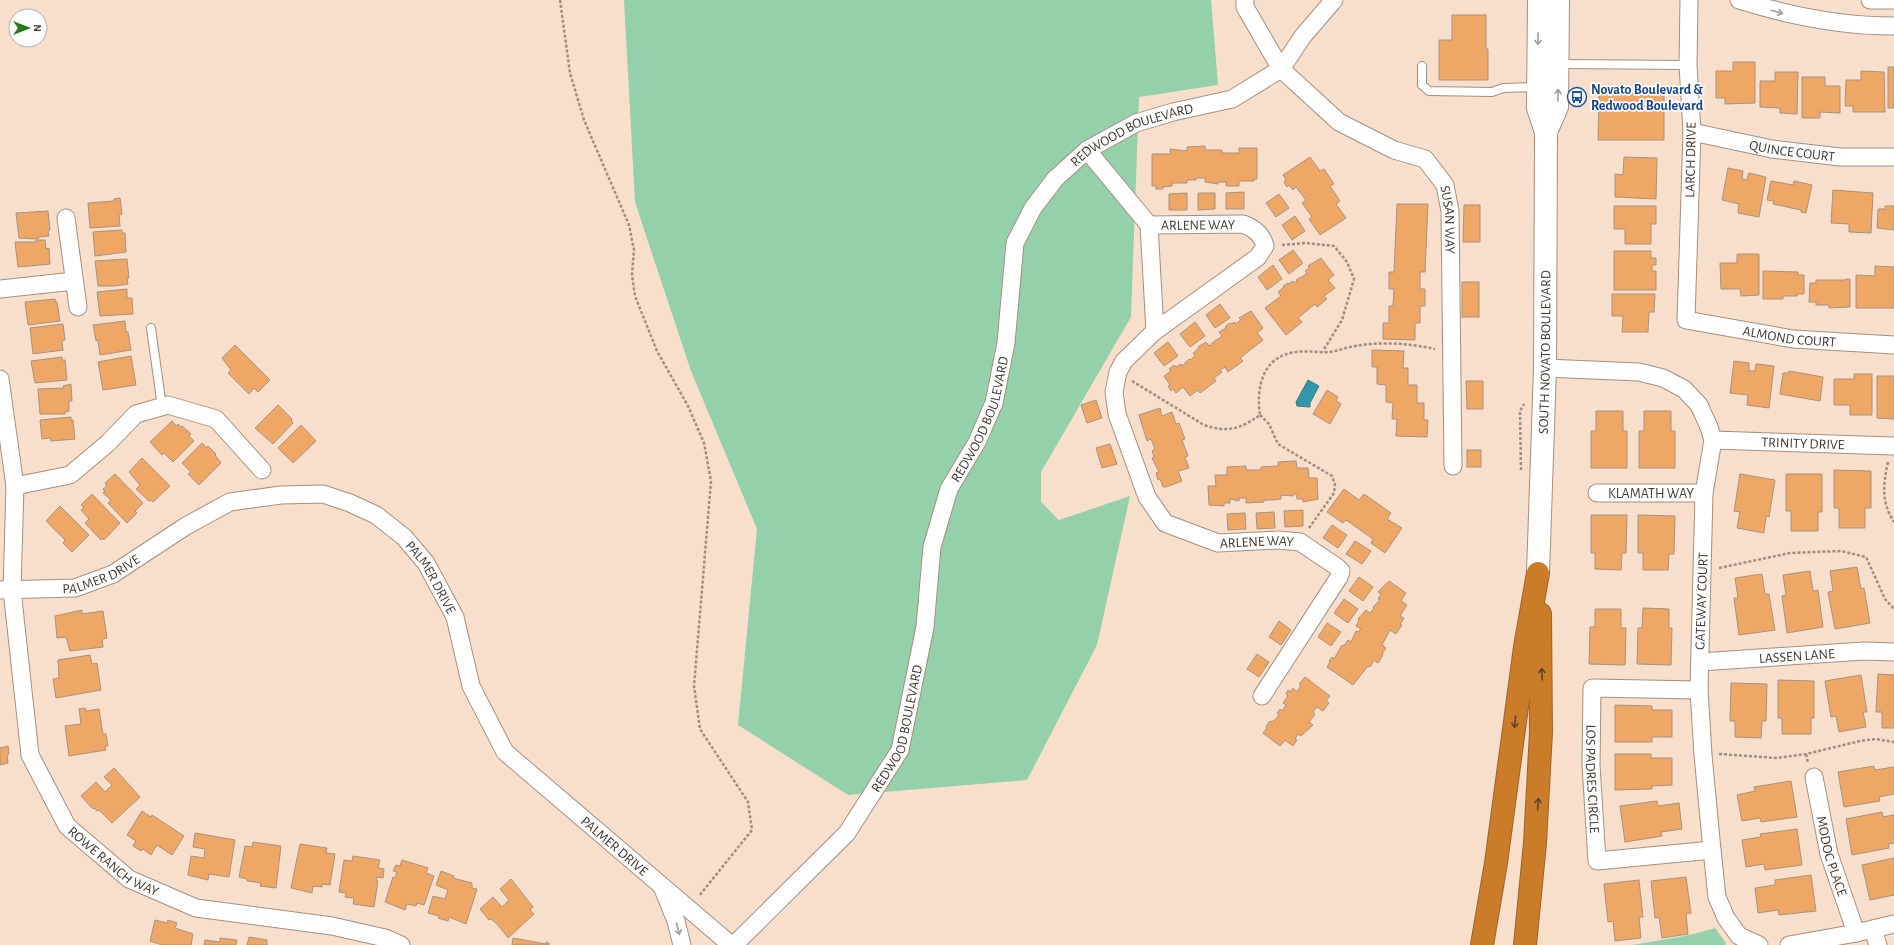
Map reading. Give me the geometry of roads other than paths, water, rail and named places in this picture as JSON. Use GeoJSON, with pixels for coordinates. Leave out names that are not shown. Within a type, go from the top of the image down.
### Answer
{"type":"FeatureCollection","features":[{"type":"Feature","properties":{"kind":"highway"},"geometry":{"type":"LineString","coordinates":[[1482,945],[1492,886],[1525,647],[1538,573]]}},
{"type":"Feature","properties":{"kind":"highway"},"geometry":{"type":"LineString","coordinates":[[1525,945],[1535,843],[1542,700],[1538,573]]}},
{"type":"Feature","properties":{"kind":"highway"},"geometry":{"type":"LineString","coordinates":[[1498,945],[1512,746]]}},
{"type":"Feature","properties":{"kind":"highway"},"geometry":{"type":"LineString","coordinates":[[1535,843],[1540,945]]}},
{"type":"Feature","properties":{"kind":"main road","name":"SOUTH NOVATO BOULEVARD"},"geometry":{"type":"LineString","coordinates":[[1538,573],[1545,368],[1546,132],[1538,108],[1539,0]]}},
{"type":"Feature","properties":{"kind":"main road","name":"SOUTH NOVATO BOULEVARD"},"geometry":{"type":"LineString","coordinates":[[1546,132],[1557,107],[1558,0]]}},
{"type":"Feature","properties":{"kind":"street","name":"SUSAN WAY"},"geometry":{"type":"LineString","coordinates":[[1245,0],[1245,7],[1281,69],[1339,122],[1394,150],[1425,159],[1445,185],[1450,211],[1453,466]]}},
{"type":"Feature","properties":{"kind":"street","name":"REDWOOD BOULEVARD"},"geometry":{"type":"LineString","coordinates":[[734,945],[847,833],[900,750],[925,627],[932,547],[949,489],[977,442],[994,403],[1006,343],[1015,243],[1033,208],[1055,179],[1087,150],[1136,122],[1232,99],[1281,69],[1303,36],[1334,0]]}},
{"type":"Feature","properties":{"kind":"street","name":"LARCH DRIVE"},"geometry":{"type":"LineString","coordinates":[[1686,320],[1692,132],[1688,65],[1689,0]]}},
{"type":"Feature","properties":{"kind":"street"},"geometry":{"type":"LineString","coordinates":[[1739,0],[1780,13],[1823,21],[1869,26],[1894,26]]}},
{"type":"Feature","properties":{"kind":"street"},"geometry":{"type":"LineString","coordinates":[[1870,0],[1894,0]]}},
{"type":"Feature","properties":{"kind":"street","name":"QUINCE COURT"},"geometry":{"type":"LineString","coordinates":[[1692,132],[1772,149],[1840,157],[1894,157]]}},
{"type":"Feature","properties":{"kind":"street","name":"ARLENE WAY"},"geometry":{"type":"LineString","coordinates":[[1087,150],[1149,225],[1155,331]]}},
{"type":"Feature","properties":{"kind":"street"},"geometry":{"type":"LineString","coordinates":[[66,218],[78,307]]}},
{"type":"Feature","properties":{"kind":"street","name":"ARLENE WAY"},"geometry":{"type":"LineString","coordinates":[[1149,225],[1243,224],[1253,228],[1261,236],[1265,246],[1258,257],[1155,331],[1124,361],[1118,372],[1114,392],[1117,414],[1146,497],[1165,523],[1218,543],[1278,540],[1300,542],[1341,571],[1339,577],[1262,696]]}},
{"type":"Feature","properties":{"kind":"street"},"geometry":{"type":"LineString","coordinates":[[0,289],[74,281]]}},
{"type":"Feature","properties":{"kind":"street","name":"ALMOND COURT"},"geometry":{"type":"LineString","coordinates":[[1686,320],[1793,339],[1894,345]]}},
{"type":"Feature","properties":{"kind":"street"},"geometry":{"type":"LineString","coordinates":[[1545,368],[1639,372],[1663,378],[1684,390],[1699,405],[1713,440]]}},
{"type":"Feature","properties":{"kind":"street","name":"ROWE RANCH WAY"},"geometry":{"type":"LineString","coordinates":[[0,379],[5,454],[15,486],[6,590],[30,755],[68,826],[129,879],[196,908],[332,926],[384,938],[401,945]]}},
{"type":"Feature","properties":{"kind":"street"},"geometry":{"type":"LineString","coordinates":[[15,486],[70,475],[108,443],[136,414],[168,405],[216,419],[262,470]]}},
{"type":"Feature","properties":{"kind":"street","name":"TRINITY DRIVE"},"geometry":{"type":"LineString","coordinates":[[1713,440],[1891,446]]}},
{"type":"Feature","properties":{"kind":"street","name":"GATEWAY COURT"},"geometry":{"type":"LineString","coordinates":[[1713,440],[1704,493],[1699,690],[1702,755],[1717,897],[1736,940],[1759,945]]}},
{"type":"Feature","properties":{"kind":"street","name":"KLAMATH WAY"},"geometry":{"type":"LineString","coordinates":[[1597,493],[1704,493]]}},
{"type":"Feature","properties":{"kind":"street","name":"PALMER DRIVE"},"geometry":{"type":"LineString","coordinates":[[6,590],[75,588],[113,574],[186,526],[230,502],[281,494],[323,494],[350,503],[376,515],[404,537],[430,570],[455,617],[471,686],[505,752],[731,945]]}},
{"type":"Feature","properties":{"kind":"street","name":"LASSEN LANE"},"geometry":{"type":"LineString","coordinates":[[1700,662],[1864,651],[1894,652]]}},
{"type":"Feature","properties":{"kind":"street","name":"LOS PADRES CIRCLE"},"geometry":{"type":"LineString","coordinates":[[1699,690],[1592,688],[1591,765],[1597,861],[1712,850]]}},
{"type":"Feature","properties":{"kind":"street","name":"MODOC PLACE"},"geometry":{"type":"LineString","coordinates":[[1814,777],[1829,854],[1856,933]]}},
{"type":"Feature","properties":{"kind":"street"},"geometry":{"type":"LineString","coordinates":[[662,887],[676,921],[682,945]]}},
{"type":"Feature","properties":{"kind":"street"},"geometry":{"type":"LineString","coordinates":[[1789,945],[1856,933],[1894,924]]}},
{"type":"Feature","properties":{"kind":"street"},"geometry":{"type":"LineString","coordinates":[[1873,929],[1878,945]]}},
{"type":"Feature","properties":{"kind":"lane"},"geometry":{"type":"LineString","coordinates":[[1558,64],[1688,65]]}},
{"type":"Feature","properties":{"kind":"lane"},"geometry":{"type":"LineString","coordinates":[[1422,66],[1422,85],[1429,91],[1492,92],[1503,88],[1538,87]]}},
{"type":"Feature","properties":{"kind":"lane"},"geometry":{"type":"LineString","coordinates":[[152,328],[162,407]]}},
{"type":"Feature","properties":{"kind":"water"},"geometry":{"type":"Polygon","coordinates":[[[1308,380],[1319,386],[1310,403],[1310,407],[1297,406],[1296,402],[1308,380]]]}},
{"type":"Feature","properties":{"kind":"place","name":"Novato Boulevard & Redwood Boulevard"},"geometry":{"type":"Point","coordinates":[1577,97]}}]}
